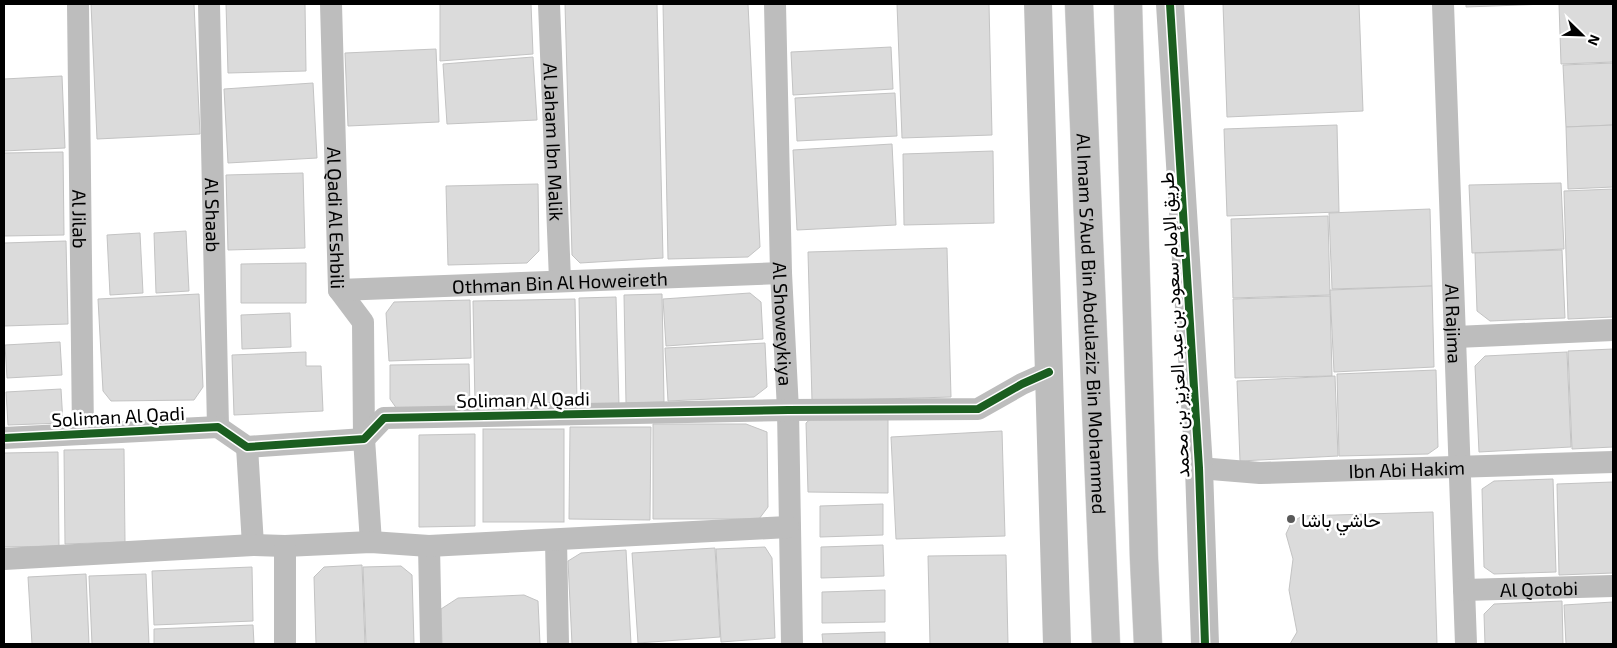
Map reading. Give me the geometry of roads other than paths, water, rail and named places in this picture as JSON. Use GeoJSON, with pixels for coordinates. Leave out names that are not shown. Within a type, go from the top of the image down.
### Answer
{"type":"FeatureCollection","features":[{"type":"Feature","properties":{"kind":"street","name":"Al Jilab"},"geometry":{"type":"LineString","coordinates":[[78,4],[83,434]]}},
{"type":"Feature","properties":{"kind":"street","name":"Al Shaab"},"geometry":{"type":"LineString","coordinates":[[209,4],[218,427]]}},
{"type":"Feature","properties":{"kind":"street","name":"Al Qadi Al Eshbili"},"geometry":{"type":"LineString","coordinates":[[331,4],[339,290],[363,322],[364,439],[371,542]]}},
{"type":"Feature","properties":{"kind":"street","name":"Al Jaham Ibn Malik"},"geometry":{"type":"LineString","coordinates":[[549,4],[560,280]]}},
{"type":"Feature","properties":{"kind":"street","name":"Al Showeykiya"},"geometry":{"type":"LineString","coordinates":[[775,4],[781,273],[788,410],[788,528],[792,644]]}},
{"type":"Feature","properties":{"kind":"street"},"geometry":{"type":"LineString","coordinates":[[1038,4],[1057,644]]}},
{"type":"Feature","properties":{"kind":"street","name":"Al Imam S'Aud Bin Abdulaziz Bin Mohammed"},"geometry":{"type":"LineString","coordinates":[[1079,4],[1106,644]]}},
{"type":"Feature","properties":{"kind":"street"},"geometry":{"type":"LineString","coordinates":[[1128,4],[1148,644]]}},
{"type":"Feature","properties":{"kind":"street","name":"طريق الإمام سعود بن عبد العزيز بن محمد"},"geometry":{"type":"LineString","coordinates":[[1170,4],[1200,468],[1205,644]]}},
{"type":"Feature","properties":{"kind":"street","name":"Al Rajima"},"geometry":{"type":"LineString","coordinates":[[1442,4],[1456,336],[1466,644]]}},
{"type":"Feature","properties":{"kind":"street","name":"Othman Bin Al Howeireth"},"geometry":{"type":"LineString","coordinates":[[339,290],[781,273]]}},
{"type":"Feature","properties":{"kind":"street"},"geometry":{"type":"LineString","coordinates":[[1456,336],[1613,330]]}},
{"type":"Feature","properties":{"kind":"street","name":"Soliman Al Qadi"},"geometry":{"type":"LineString","coordinates":[[364,439],[384,418],[788,410],[978,409],[1022,384],[1049,372]]}},
{"type":"Feature","properties":{"kind":"street","name":"Soliman Al Qadi"},"geometry":{"type":"LineString","coordinates":[[4,438],[218,427]]}},
{"type":"Feature","properties":{"kind":"street"},"geometry":{"type":"LineString","coordinates":[[218,427],[247,447],[364,439]]}},
{"type":"Feature","properties":{"kind":"street"},"geometry":{"type":"LineString","coordinates":[[247,447],[253,545]]}},
{"type":"Feature","properties":{"kind":"street","name":"Ibn Abi Hakim"},"geometry":{"type":"LineString","coordinates":[[1200,468],[1260,473],[1613,462]]}},
{"type":"Feature","properties":{"kind":"street"},"geometry":{"type":"LineString","coordinates":[[4,559],[253,545],[286,546],[371,542],[429,546],[788,528]]}},
{"type":"Feature","properties":{"kind":"street"},"geometry":{"type":"LineString","coordinates":[[556,540],[558,644]]}},
{"type":"Feature","properties":{"kind":"street"},"geometry":{"type":"LineString","coordinates":[[285,644],[286,546]]}},
{"type":"Feature","properties":{"kind":"street"},"geometry":{"type":"LineString","coordinates":[[429,546],[431,644]]}},
{"type":"Feature","properties":{"kind":"street","name":"Al Qotobi"},"geometry":{"type":"LineString","coordinates":[[1464,590],[1613,586]]}},
{"type":"Feature","properties":{"kind":"place","name":"حاشي باشا"},"geometry":{"type":"Point","coordinates":[1291,519]}}]}
